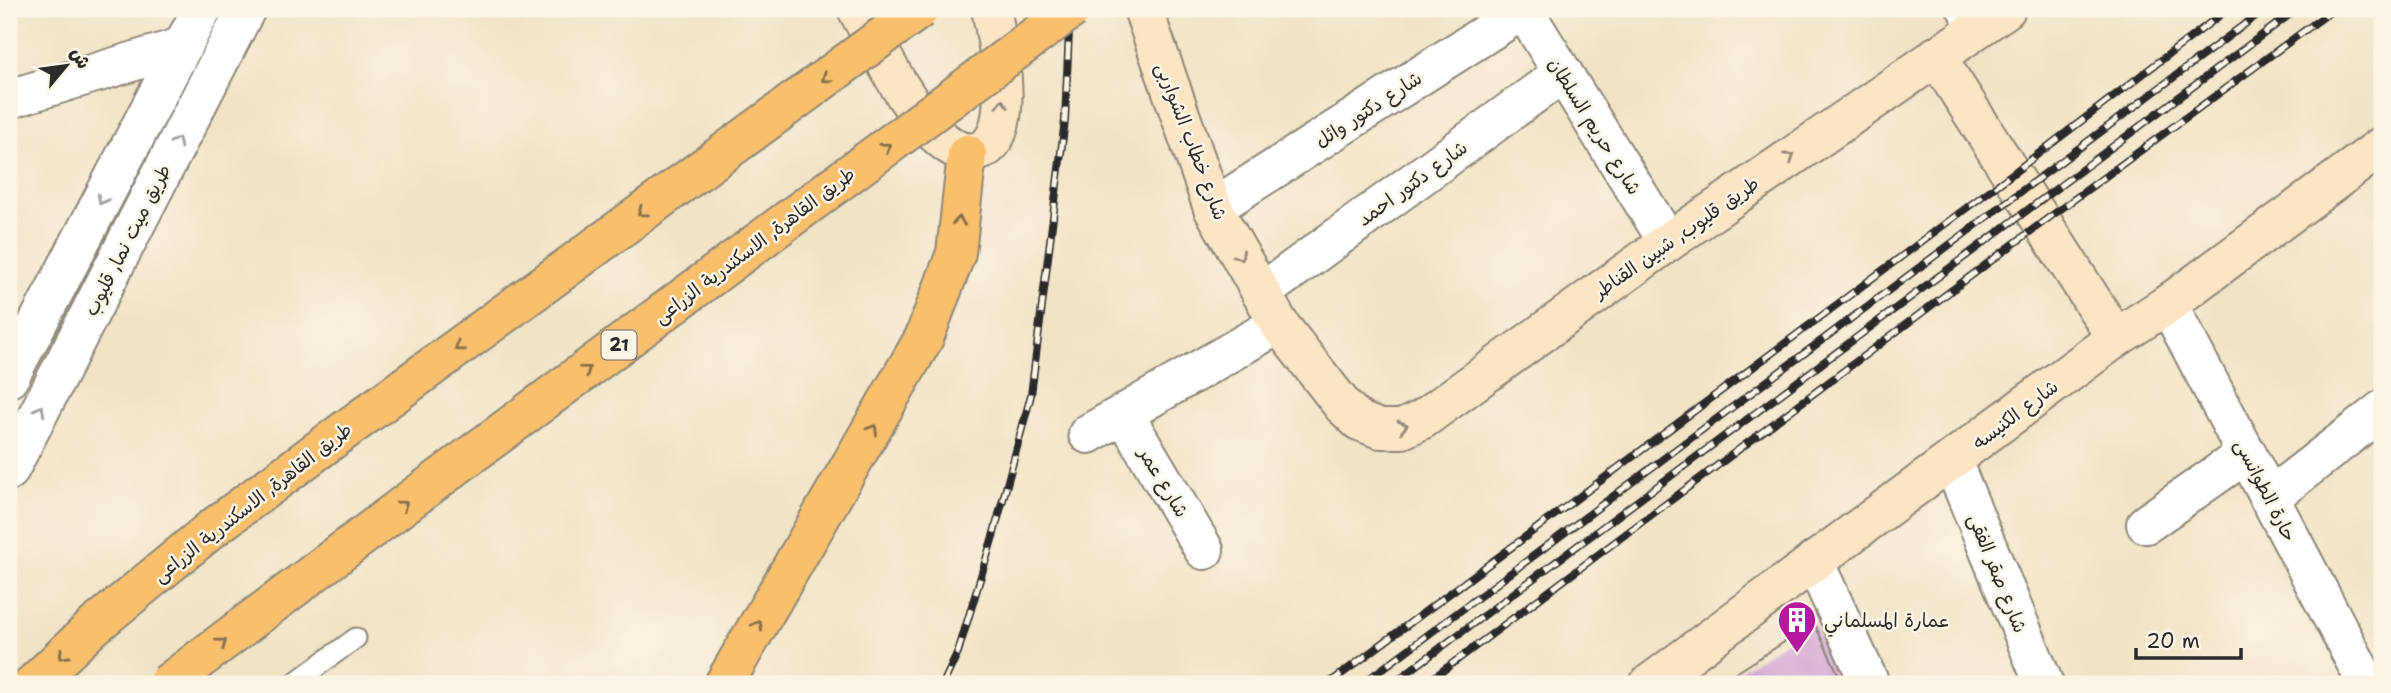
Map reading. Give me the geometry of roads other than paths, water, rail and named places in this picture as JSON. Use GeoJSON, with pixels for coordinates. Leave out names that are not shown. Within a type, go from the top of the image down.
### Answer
{"type":"FeatureCollection","features":[{"type":"Feature","properties":{"kind":"highway","name":"طريق القاهرة, الاسكندرية الزراعى"},"geometry":{"type":"LineString","coordinates":[[33,684],[93,626],[214,528],[920,9]]}},
{"type":"Feature","properties":{"kind":"highway","name":"طريق القاهرة, الاسكندرية الزراعى"},"geometry":{"type":"LineString","coordinates":[[167,684],[1072,9]]}},
{"type":"Feature","properties":{"kind":"highway"},"geometry":{"type":"LineString","coordinates":[[724,684],[924,338],[956,253],[967,154]]}},
{"type":"Feature","properties":{"kind":"main road"},"geometry":{"type":"LineString","coordinates":[[857,9],[897,83],[930,127],[946,143],[967,154],[981,151],[995,139],[1002,123],[1002,68],[991,9]]}},
{"type":"Feature","properties":{"kind":"main road","name":"طريق قليوب, شبين القناطر"},"geometry":{"type":"LineString","coordinates":[[1343,406],[1359,421],[1380,429],[1402,429],[1423,419],[1668,242],[1936,56],[1963,21],[2006,9]]}},
{"type":"Feature","properties":{"kind":"main road","name":"شارع خطاب الشواربى"},"geometry":{"type":"LineString","coordinates":[[1143,10],[1213,208],[1270,309],[1343,406]]}},
{"type":"Feature","properties":{"kind":"main road"},"geometry":{"type":"LineString","coordinates":[[1936,56],[2116,338]]}},
{"type":"Feature","properties":{"kind":"main road","name":"شارع الكنيسه"},"geometry":{"type":"LineString","coordinates":[[1649,684],[2116,338],[2379,156]]}},
{"type":"Feature","properties":{"kind":"street","name":"طريق ميت نما, قليوب"},"geometry":{"type":"LineString","coordinates":[[9,378],[202,9]]}},
{"type":"Feature","properties":{"kind":"street","name":"طريق ميت نما, قليوب"},"geometry":{"type":"LineString","coordinates":[[9,471],[246,9]]}},
{"type":"Feature","properties":{"kind":"street","name":"شارع حريم السلطان"},"geometry":{"type":"LineString","coordinates":[[1523,9],[1668,242]]}},
{"type":"Feature","properties":{"kind":"street","name":"شارع دكتور وائل"},"geometry":{"type":"LineString","coordinates":[[1213,208],[1523,9]]}},
{"type":"Feature","properties":{"kind":"street"},"geometry":{"type":"LineString","coordinates":[[9,99],[181,47]]}},
{"type":"Feature","properties":{"kind":"street","name":"شارع دكتور احمد"},"geometry":{"type":"LineString","coordinates":[[1088,434],[1124,414],[1270,309],[1563,73]]}},
{"type":"Feature","properties":{"kind":"street","name":"حارة الطوانسى"},"geometry":{"type":"LineString","coordinates":[[2168,304],[2362,676]]}},
{"type":"Feature","properties":{"kind":"street","name":"شارع عمر"},"geometry":{"type":"LineString","coordinates":[[1124,414],[1204,550]]}},
{"type":"Feature","properties":{"kind":"street"},"geometry":{"type":"LineString","coordinates":[[2269,498],[2377,428]]}},
{"type":"Feature","properties":{"kind":"street"},"geometry":{"type":"LineString","coordinates":[[2146,524],[2246,453]]}},
{"type":"Feature","properties":{"kind":"street","name":"شارع صقر الفقى"},"geometry":{"type":"LineString","coordinates":[[1952,461],[2043,684]]}},
{"type":"Feature","properties":{"kind":"street"},"geometry":{"type":"LineString","coordinates":[[1814,561],[1870,684]]}},
{"type":"Feature","properties":{"kind":"lane"},"geometry":{"type":"LineString","coordinates":[[293,684],[356,638]]}},
{"type":"Feature","properties":{"kind":"railway"},"geometry":{"type":"LineString","coordinates":[[943,684],[958,652],[994,533],[1031,395],[1065,120],[1070,9]]}},
{"type":"Feature","properties":{"kind":"railway"},"geometry":{"type":"LineString","coordinates":[[1328,684],[2012,174],[2228,9]]}},
{"type":"Feature","properties":{"kind":"railway"},"geometry":{"type":"LineString","coordinates":[[1362,684],[2265,9]]}},
{"type":"Feature","properties":{"kind":"railway"},"geometry":{"type":"LineString","coordinates":[[1392,684],[2297,9]]}},
{"type":"Feature","properties":{"kind":"railway"},"geometry":{"type":"LineString","coordinates":[[1425,684],[2043,222],[2334,9]]}},
{"type":"Feature","properties":{"kind":"place","name":"عمارة المسلماني"},"geometry":{"type":"Point","coordinates":[1797,654]}}]}
